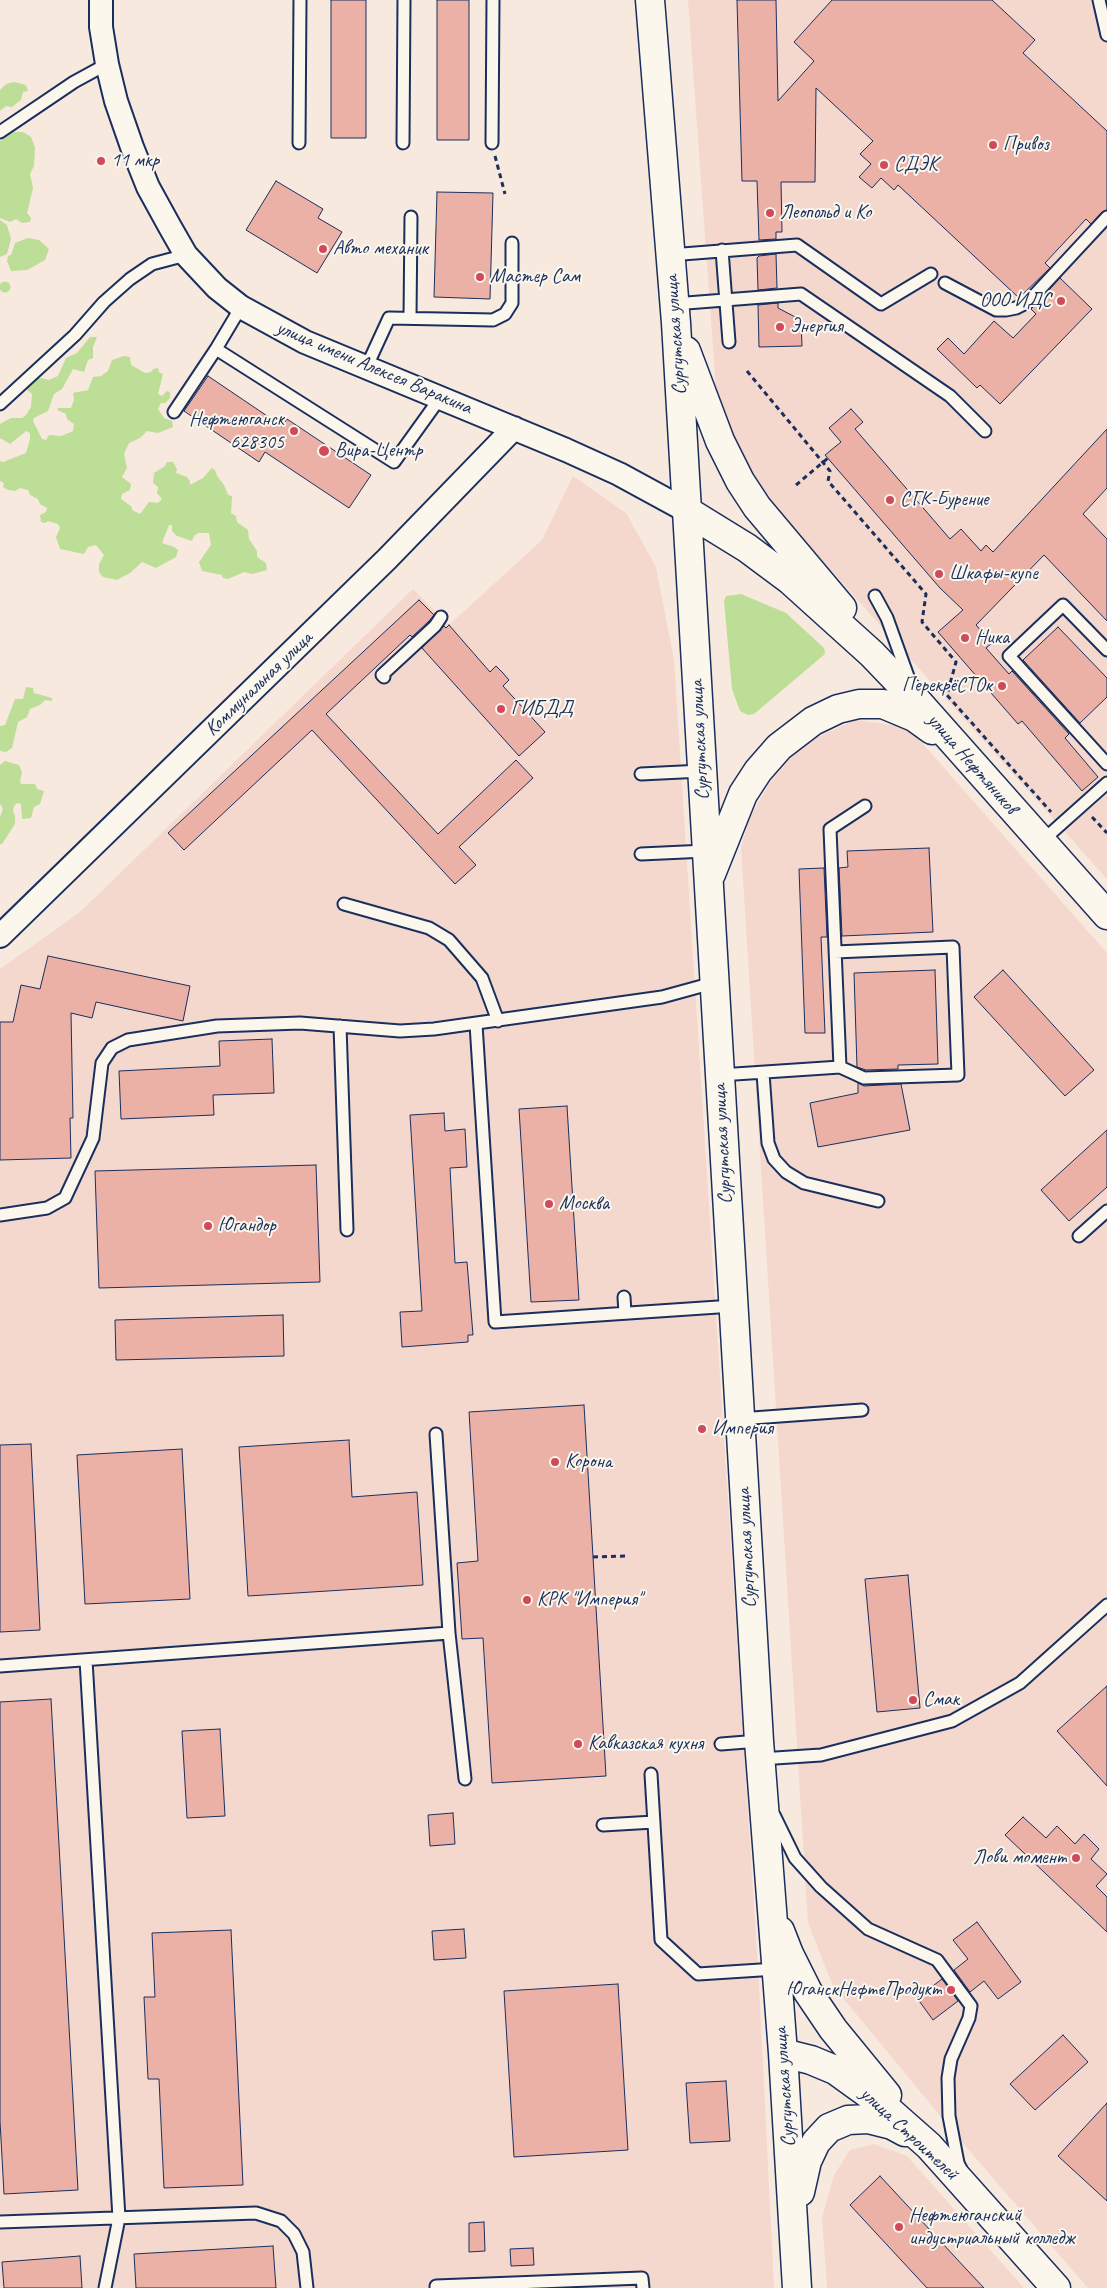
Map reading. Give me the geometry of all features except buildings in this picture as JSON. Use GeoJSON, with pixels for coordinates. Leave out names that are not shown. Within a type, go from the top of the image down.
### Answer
{"type":"FeatureCollection","features":[{"type":"Feature","properties":{"kind":"main road","name":"Сургутская улица"},"geometry":{"type":"LineString","coordinates":[[650,0],[675,314],[688,510],[707,884],[759,1750],[783,2053],[797,2288]]}},
{"type":"Feature","properties":{"kind":"main road"},"geometry":{"type":"LineString","coordinates":[[675,314],[720,440],[757,507],[917,701]]}},
{"type":"Feature","properties":{"kind":"main road","name":"улица Нефтяников"},"geometry":{"type":"LineString","coordinates":[[688,510],[747,548],[790,580],[832,616],[917,701],[1107,915]]}},
{"type":"Feature","properties":{"kind":"main road"},"geometry":{"type":"LineString","coordinates":[[707,884],[743,794],[758,771],[779,747],[813,721],[838,709],[852,705],[884,704],[914,717],[959,749]]}},
{"type":"Feature","properties":{"kind":"main road"},"geometry":{"type":"LineString","coordinates":[[771,1907],[789,1954],[808,1992],[833,2029],[930,2146]]}},
{"type":"Feature","properties":{"kind":"main road","name":"улица Строителей"},"geometry":{"type":"LineString","coordinates":[[783,2053],[811,2060],[835,2070],[857,2084],[930,2146],[1056,2288]]}},
{"type":"Feature","properties":{"kind":"main road"},"geometry":{"type":"LineString","coordinates":[[793,2220],[806,2161],[816,2142],[829,2128],[848,2120],[868,2120],[892,2125],[930,2146]]}},
{"type":"Feature","properties":{"kind":"street","name":"улица имени Алексея Варакина"},"geometry":{"type":"LineString","coordinates":[[101,0],[101,27],[116,101],[148,187],[186,255],[217,288],[242,307],[305,342],[514,428],[619,474],[688,510]]}},
{"type":"Feature","properties":{"kind":"street","name":"Коммунальная улица"},"geometry":{"type":"LineString","coordinates":[[0,936],[387,559],[446,507],[514,428]]}},
{"type":"Feature","properties":{"kind":"lane"},"geometry":{"type":"LineString","coordinates":[[299,143],[300,0]]}},
{"type":"Feature","properties":{"kind":"lane"},"geometry":{"type":"LineString","coordinates":[[403,143],[404,0]]}},
{"type":"Feature","properties":{"kind":"lane"},"geometry":{"type":"LineString","coordinates":[[492,143],[493,0]]}},
{"type":"Feature","properties":{"kind":"lane"},"geometry":{"type":"LineString","coordinates":[[1099,0],[1107,35]]}},
{"type":"Feature","properties":{"kind":"lane"},"geometry":{"type":"LineString","coordinates":[[0,132],[74,82],[107,64]]}},
{"type":"Feature","properties":{"kind":"lane"},"geometry":{"type":"LineString","coordinates":[[410,318],[411,217]]}},
{"type":"Feature","properties":{"kind":"lane"},"geometry":{"type":"LineString","coordinates":[[945,283],[996,310],[1016,308],[1028,302],[1107,217]]}},
{"type":"Feature","properties":{"kind":"lane"},"geometry":{"type":"LineString","coordinates":[[366,368],[389,318],[494,320],[505,314],[512,303],[512,244]]}},
{"type":"Feature","properties":{"kind":"lane"},"geometry":{"type":"LineString","coordinates":[[670,255],[796,245],[881,304],[932,274]]}},
{"type":"Feature","properties":{"kind":"lane"},"geometry":{"type":"LineString","coordinates":[[722,250],[729,342]]}},
{"type":"Feature","properties":{"kind":"lane"},"geometry":{"type":"LineString","coordinates":[[0,404],[75,335],[104,302],[130,279],[152,264],[186,255]]}},
{"type":"Feature","properties":{"kind":"lane"},"geometry":{"type":"LineString","coordinates":[[675,314],[726,300],[801,294],[950,396],[985,431]]}},
{"type":"Feature","properties":{"kind":"lane"},"geometry":{"type":"LineString","coordinates":[[174,412],[242,307]]}},
{"type":"Feature","properties":{"kind":"lane"},"geometry":{"type":"LineString","coordinates":[[216,349],[394,462],[440,398]]}},
{"type":"Feature","properties":{"kind":"lane"},"geometry":{"type":"LineString","coordinates":[[875,596],[887,618],[917,701]]}},
{"type":"Feature","properties":{"kind":"lane"},"geometry":{"type":"LineString","coordinates":[[1107,650],[1063,605],[1009,656],[1107,764]]}},
{"type":"Feature","properties":{"kind":"lane"},"geometry":{"type":"LineString","coordinates":[[384,677],[382,675],[435,626],[441,617]]}},
{"type":"Feature","properties":{"kind":"lane"},"geometry":{"type":"LineString","coordinates":[[641,774],[702,771]]}},
{"type":"Feature","properties":{"kind":"lane"},"geometry":{"type":"LineString","coordinates":[[1041,842],[1107,783]]}},
{"type":"Feature","properties":{"kind":"lane"},"geometry":{"type":"LineString","coordinates":[[840,1067],[830,829],[865,806]]}},
{"type":"Feature","properties":{"kind":"lane"},"geometry":{"type":"LineString","coordinates":[[641,854],[706,851]]}},
{"type":"Feature","properties":{"kind":"lane"},"geometry":{"type":"LineString","coordinates":[[344,904],[429,928],[449,940],[482,978],[498,1021]]}},
{"type":"Feature","properties":{"kind":"lane"},"geometry":{"type":"LineString","coordinates":[[719,1076],[840,1067],[864,1078],[958,1075],[953,947],[836,952]]}},
{"type":"Feature","properties":{"kind":"lane"},"geometry":{"type":"LineString","coordinates":[[0,1215],[47,1208],[65,1198],[93,1138],[102,1063],[112,1048],[128,1040],[217,1026],[300,1024],[400,1031],[476,1024],[662,996],[713,983]]}},
{"type":"Feature","properties":{"kind":"lane"},"geometry":{"type":"LineString","coordinates":[[476,1024],[495,1322],[732,1306]]}},
{"type":"Feature","properties":{"kind":"lane"},"geometry":{"type":"LineString","coordinates":[[340,1026],[346,1230]]}},
{"type":"Feature","properties":{"kind":"lane"},"geometry":{"type":"LineString","coordinates":[[763,1073],[768,1143],[774,1159],[786,1172],[804,1183],[878,1201]]}},
{"type":"Feature","properties":{"kind":"lane"},"geometry":{"type":"LineString","coordinates":[[1079,1236],[1107,1211]]}},
{"type":"Feature","properties":{"kind":"lane"},"geometry":{"type":"LineString","coordinates":[[624,1297],[625,1313]]}},
{"type":"Feature","properties":{"kind":"lane"},"geometry":{"type":"LineString","coordinates":[[739,1420],[862,1410]]}},
{"type":"Feature","properties":{"kind":"lane"},"geometry":{"type":"LineString","coordinates":[[436,1434],[449,1633],[465,1779]]}},
{"type":"Feature","properties":{"kind":"lane"},"geometry":{"type":"LineString","coordinates":[[721,1744],[759,1750],[821,1755],[952,1721],[1020,1683],[1107,1605]]}},
{"type":"Feature","properties":{"kind":"lane"},"geometry":{"type":"LineString","coordinates":[[0,1666],[449,1633]]}},
{"type":"Feature","properties":{"kind":"lane"},"geometry":{"type":"LineString","coordinates":[[86,1660],[119,2218],[104,2288]]}},
{"type":"Feature","properties":{"kind":"lane"},"geometry":{"type":"LineString","coordinates":[[651,1774],[661,1940],[698,1974],[776,1969]]}},
{"type":"Feature","properties":{"kind":"lane"},"geometry":{"type":"LineString","coordinates":[[762,1788],[795,1858],[821,1887],[868,1929],[936,1960],[971,2006],[969,2018],[951,2058],[948,2078],[949,2116],[958,2163],[972,2194]]}},
{"type":"Feature","properties":{"kind":"lane"},"geometry":{"type":"LineString","coordinates":[[603,1825],[654,1822]]}},
{"type":"Feature","properties":{"kind":"lane"},"geometry":{"type":"LineString","coordinates":[[0,2222],[256,2213],[280,2221],[294,2234],[304,2252],[307,2288]]}},
{"type":"Feature","properties":{"kind":"lane"},"geometry":{"type":"LineString","coordinates":[[436,2288],[436,2286],[642,2278],[643,2288]]}},
{"type":"Feature","properties":{"kind":"path"},"geometry":{"type":"LineString","coordinates":[[492,143],[504,194]]}},
{"type":"Feature","properties":{"kind":"path"},"geometry":{"type":"LineString","coordinates":[[747,371],[830,471],[828,481],[926,594],[922,622],[956,662],[947,696],[1061,824],[1090,815],[1107,833]]}},
{"type":"Feature","properties":{"kind":"path"},"geometry":{"type":"LineString","coordinates":[[796,485],[828,458]]}},
{"type":"Feature","properties":{"kind":"path"},"geometry":{"type":"LineString","coordinates":[[593,1557],[627,1556]]}},
{"type":"Feature","properties":{"kind":"shaded area"},"geometry":{"type":"Polygon","coordinates":[[[688,0],[1107,0],[1107,879],[754,484],[717,404],[688,0]]]}},
{"type":"Feature","properties":{"kind":"shaded area"},"geometry":{"type":"Polygon","coordinates":[[[573,476],[626,513],[656,567],[674,660],[759,1983],[774,2288],[0,2288],[0,969],[80,912],[413,589],[449,625],[542,540],[573,476]]]}},
{"type":"Feature","properties":{"kind":"shaded area"},"geometry":{"type":"Polygon","coordinates":[[[855,720],[908,727],[1107,953],[1107,2288],[1088,2288],[960,2140],[833,1986],[808,1923],[741,847],[751,815],[769,784],[793,755],[816,738],[855,720]]]}},
{"type":"Feature","properties":{"kind":"shaded area","name":"Нефтеюганский индустриальный колледж"},"geometry":{"type":"Polygon","coordinates":[[[874,2144],[907,2156],[1024,2288],[827,2288],[822,2218],[834,2175],[850,2150],[874,2144]]]}},
{"type":"Feature","properties":{"kind":"green space"},"geometry":{"type":"Polygon","coordinates":[[[14,82],[26,85],[28,91],[23,92],[21,100],[12,107],[6,106],[0,111],[0,90],[6,84],[14,82]]]}},
{"type":"Feature","properties":{"kind":"green space"},"geometry":{"type":"Polygon","coordinates":[[[14,132],[23,132],[31,137],[35,147],[34,166],[30,174],[33,188],[27,213],[31,218],[30,222],[22,223],[16,219],[10,222],[0,218],[0,141],[14,132]]]}},
{"type":"Feature","properties":{"kind":"green space"},"geometry":{"type":"Polygon","coordinates":[[[0,220],[7,225],[11,239],[7,254],[0,257],[0,220]]]}},
{"type":"Feature","properties":{"kind":"green space"},"geometry":{"type":"Polygon","coordinates":[[[28,238],[39,240],[49,249],[45,260],[27,270],[11,271],[7,261],[8,256],[11,255],[15,243],[28,238]]]}},
{"type":"Feature","properties":{"kind":"green space"},"geometry":{"type":"Polygon","coordinates":[[[3,282],[7,282],[10,287],[9,291],[3,292],[0,289],[0,285],[3,282]]]}},
{"type":"Feature","properties":{"kind":"green space"},"geometry":{"type":"Polygon","coordinates":[[[90,337],[97,337],[93,347],[93,358],[88,360],[84,372],[73,369],[62,389],[54,394],[48,411],[34,418],[33,421],[42,439],[46,440],[49,435],[61,436],[73,431],[74,424],[67,419],[66,414],[57,410],[58,408],[71,408],[74,400],[73,393],[88,390],[93,377],[101,376],[108,371],[112,360],[124,356],[130,357],[131,365],[145,373],[158,368],[159,372],[163,374],[158,394],[162,396],[167,391],[170,392],[170,398],[165,403],[161,403],[158,409],[164,418],[172,421],[173,427],[158,433],[147,431],[140,438],[129,443],[124,454],[127,468],[122,477],[131,484],[130,490],[122,494],[121,499],[132,507],[132,510],[140,514],[149,502],[158,503],[162,499],[157,493],[158,487],[153,483],[154,473],[165,466],[167,462],[173,462],[177,469],[176,473],[187,477],[190,485],[203,478],[212,468],[224,485],[228,495],[232,496],[231,513],[236,516],[237,522],[248,530],[249,539],[257,551],[257,557],[266,563],[267,570],[252,574],[244,572],[228,579],[223,578],[222,575],[202,571],[199,562],[211,545],[209,533],[198,533],[192,541],[177,536],[172,531],[172,525],[169,525],[162,543],[178,550],[176,557],[156,568],[142,562],[130,573],[117,580],[103,577],[99,572],[99,564],[104,555],[96,545],[88,547],[84,554],[60,549],[56,537],[60,528],[58,524],[48,521],[45,523],[41,522],[40,515],[46,512],[47,508],[40,504],[38,499],[30,495],[28,490],[20,488],[15,491],[3,487],[4,483],[0,481],[0,461],[3,462],[26,453],[30,433],[26,431],[10,444],[0,438],[0,424],[11,418],[22,418],[26,415],[31,407],[32,394],[27,390],[30,380],[41,378],[49,380],[58,376],[66,358],[77,353],[90,337]]]}},
{"type":"Feature","properties":{"kind":"green space"},"geometry":{"type":"Polygon","coordinates":[[[741,594],[786,613],[824,648],[825,654],[754,714],[748,715],[740,711],[732,689],[724,601],[726,596],[741,594]]]}},
{"type":"Feature","properties":{"kind":"green space"},"geometry":{"type":"Polygon","coordinates":[[[26,687],[33,688],[34,693],[52,698],[52,701],[45,700],[40,705],[30,709],[27,717],[18,722],[12,748],[6,752],[0,751],[0,726],[5,725],[15,699],[23,699],[26,687]]]}},
{"type":"Feature","properties":{"kind":"green space"},"geometry":{"type":"Polygon","coordinates":[[[5,761],[19,765],[22,772],[21,784],[35,784],[37,789],[44,791],[40,804],[34,807],[31,818],[22,819],[21,804],[17,803],[14,806],[15,824],[2,844],[0,844],[0,817],[3,809],[0,804],[0,765],[5,761]]]}},
{"type":"Feature","properties":{"kind":"place","name":"Привоз"},"geometry":{"type":"Point","coordinates":[993,145]}},
{"type":"Feature","properties":{"kind":"place","name":"11 мкр"},"geometry":{"type":"Point","coordinates":[101,161]}},
{"type":"Feature","properties":{"kind":"place","name":"СДЭК"},"geometry":{"type":"Point","coordinates":[884,165]}},
{"type":"Feature","properties":{"kind":"place","name":"Леопольд и Ко"},"geometry":{"type":"Point","coordinates":[770,213]}},
{"type":"Feature","properties":{"kind":"place","name":"Авто механик"},"geometry":{"type":"Point","coordinates":[323,249]}},
{"type":"Feature","properties":{"kind":"place","name":"Мастер Сам"},"geometry":{"type":"Point","coordinates":[480,277]}},
{"type":"Feature","properties":{"kind":"place","name":"ООО ИДС"},"geometry":{"type":"Point","coordinates":[1061,301]}},
{"type":"Feature","properties":{"kind":"place","name":"Энергия"},"geometry":{"type":"Point","coordinates":[780,327]}},
{"type":"Feature","properties":{"kind":"place","name":"Нефтеюганск 628305"},"geometry":{"type":"Point","coordinates":[294,431]}},
{"type":"Feature","properties":{"kind":"place","name":"Вира-Центр"},"geometry":{"type":"Point","coordinates":[324,451]}},
{"type":"Feature","properties":{"kind":"place","name":"СГК-Бурение"},"geometry":{"type":"Point","coordinates":[890,500]}},
{"type":"Feature","properties":{"kind":"place","name":"Шкафы-купе"},"geometry":{"type":"Point","coordinates":[939,574]}},
{"type":"Feature","properties":{"kind":"place","name":"Ника"},"geometry":{"type":"Point","coordinates":[965,638]}},
{"type":"Feature","properties":{"kind":"place","name":"ПерекрёСТОк"},"geometry":{"type":"Point","coordinates":[1002,686]}},
{"type":"Feature","properties":{"kind":"place","name":"ГИБДД"},"geometry":{"type":"Point","coordinates":[501,709]}},
{"type":"Feature","properties":{"kind":"place","name":"Москва"},"geometry":{"type":"Point","coordinates":[549,1204]}},
{"type":"Feature","properties":{"kind":"place","name":"Югандор"},"geometry":{"type":"Point","coordinates":[208,1226]}},
{"type":"Feature","properties":{"kind":"place","name":"Империя"},"geometry":{"type":"Point","coordinates":[702,1429]}},
{"type":"Feature","properties":{"kind":"place","name":"Корона"},"geometry":{"type":"Point","coordinates":[555,1462]}},
{"type":"Feature","properties":{"kind":"place","name":"КРК \"Империя\""},"geometry":{"type":"Point","coordinates":[527,1600]}},
{"type":"Feature","properties":{"kind":"place","name":"Смак"},"geometry":{"type":"Point","coordinates":[913,1700]}},
{"type":"Feature","properties":{"kind":"place","name":"Кавказская кухня"},"geometry":{"type":"Point","coordinates":[578,1744]}},
{"type":"Feature","properties":{"kind":"place","name":"Лови момент"},"geometry":{"type":"Point","coordinates":[1076,1858]}},
{"type":"Feature","properties":{"kind":"place","name":"ЮганскНефтеПродукт"},"geometry":{"type":"Point","coordinates":[951,1990]}},
{"type":"Feature","properties":{"kind":"place","name":"Нефтеюганский индустриальный колледж"},"geometry":{"type":"Point","coordinates":[899,2227]}}]}
